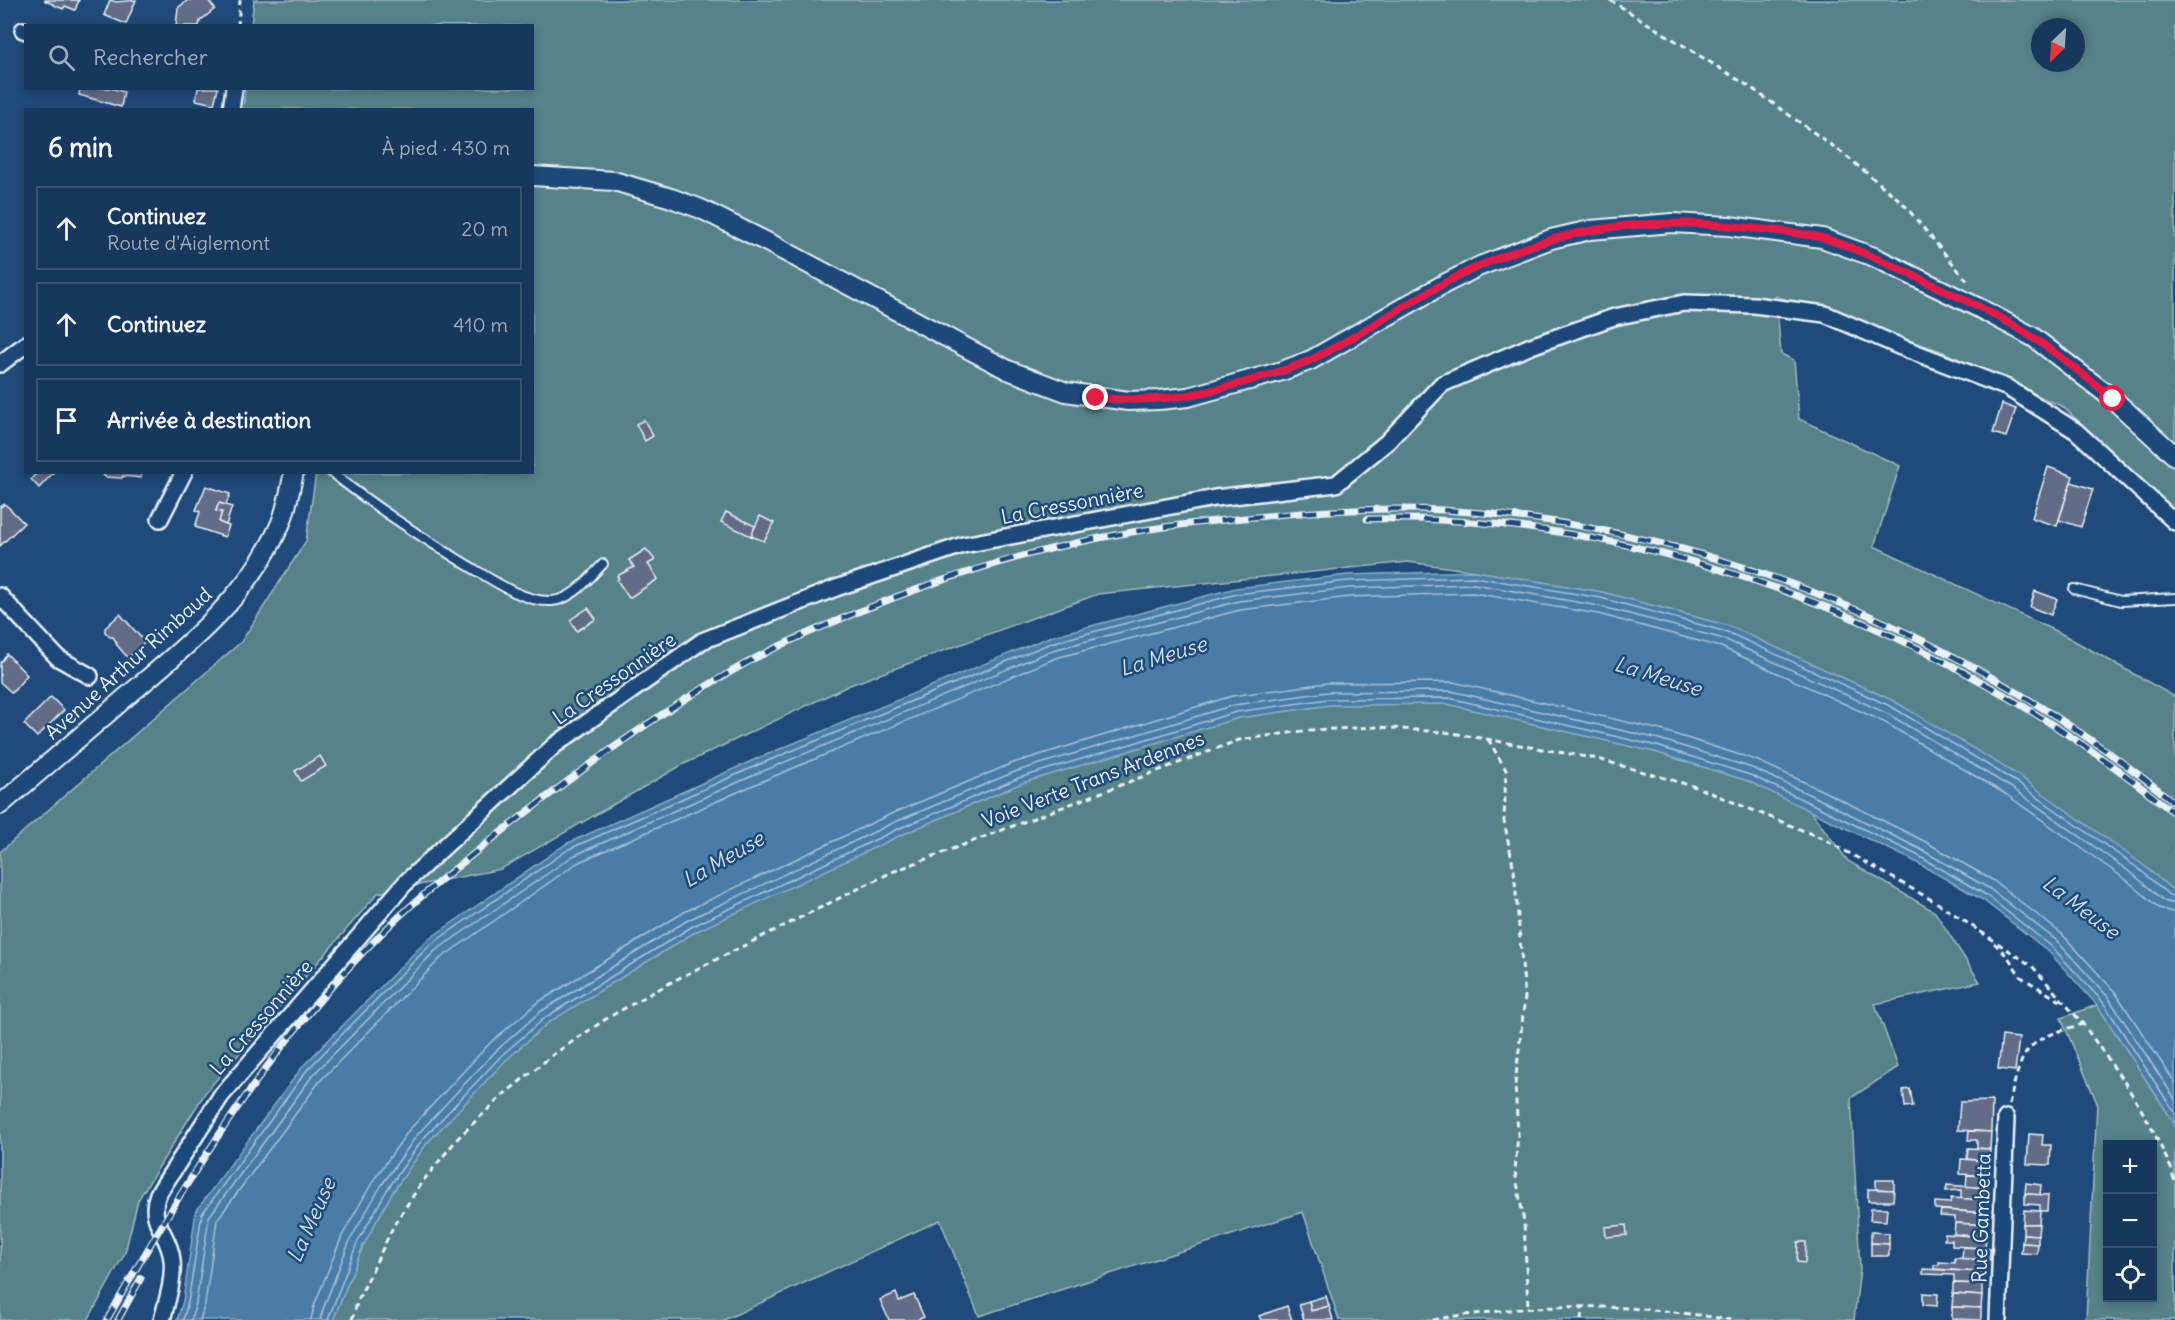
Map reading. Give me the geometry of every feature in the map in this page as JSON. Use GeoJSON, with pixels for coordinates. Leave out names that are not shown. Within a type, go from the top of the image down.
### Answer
{"type":"FeatureCollection","features":[{"type":"Feature","properties":{"kind":"street"},"geometry":{"type":"LineString","coordinates":[[231,108],[234,90]]}},
{"type":"Feature","properties":{"kind":"street"},"geometry":{"type":"LineString","coordinates":[[534,176],[614,181],[672,198],[701,209],[771,244],[1008,370],[1066,392],[1128,401],[1188,397],[1282,371],[1311,360],[1444,284],[1506,255],[1551,239],[1590,230],[1672,223],[1729,226],[1822,238],[1846,246],[1979,308],[2033,337],[2082,374],[2145,427],[2175,456]]}},
{"type":"Feature","properties":{"kind":"street","name":"La Cressonnière"},"geometry":{"type":"LineString","coordinates":[[162,1320],[171,1276],[171,1251],[155,1218],[155,1203],[158,1194],[221,1096],[399,890],[555,745],[702,641],[837,588],[963,545],[1215,498],[1336,484],[1387,442],[1442,384],[1531,346],[1614,317],[1684,303],[1754,305],[1826,314],[1901,347],[2008,388],[2076,431],[2175,522]]}},
{"type":"Feature","properties":{"kind":"street"},"geometry":{"type":"LineString","coordinates":[[0,364],[24,346]]}},
{"type":"Feature","properties":{"kind":"street"},"geometry":{"type":"LineString","coordinates":[[160,519],[183,474]]}},
{"type":"Feature","properties":{"kind":"street","name":"Avenue Arthur Rimbaud"},"geometry":{"type":"LineString","coordinates":[[0,805],[167,663],[229,603],[250,576],[280,525],[290,495],[294,474]]}},
{"type":"Feature","properties":{"kind":"street"},"geometry":{"type":"LineString","coordinates":[[0,596],[58,658],[90,676]]}},
{"type":"Feature","properties":{"kind":"street","name":"Rue Gambetta"},"geometry":{"type":"LineString","coordinates":[[1998,1320],[2006,1118]]}},
{"type":"Feature","properties":{"kind":"lane"},"geometry":{"type":"LineString","coordinates":[[333,474],[368,502],[412,531],[508,589],[533,598],[551,601],[564,598],[576,592],[603,564]]}},
{"type":"Feature","properties":{"kind":"lane"},"geometry":{"type":"LineString","coordinates":[[2074,590],[2121,601],[2175,598]]}},
{"type":"Feature","properties":{"kind":"path"},"geometry":{"type":"LineString","coordinates":[[238,24],[240,0]]}},
{"type":"Feature","properties":{"kind":"path"},"geometry":{"type":"LineString","coordinates":[[1610,0],[1750,87],[1841,152],[1902,202],[1974,289]]}},
{"type":"Feature","properties":{"kind":"path","name":"Voie Verte Trans Ardennes"},"geometry":{"type":"LineString","coordinates":[[352,1320],[358,1300],[394,1225],[422,1182],[458,1138],[503,1095],[554,1054],[609,1017],[675,981],[892,872],[1239,740],[1310,730],[1380,727],[1452,733],[1598,759],[1707,791],[1824,839],[1939,904],[1989,938]]}},
{"type":"Feature","properties":{"kind":"path"},"geometry":{"type":"LineString","coordinates":[[1488,739],[1506,770],[1503,821],[1514,870],[1525,986],[1515,1085],[1518,1134],[1515,1171],[1524,1222],[1528,1308]]}},
{"type":"Feature","properties":{"kind":"path"},"geometry":{"type":"LineString","coordinates":[[1989,938],[2008,957],[2021,976],[2065,1004]]}},
{"type":"Feature","properties":{"kind":"path"},"geometry":{"type":"LineString","coordinates":[[1989,938],[2032,966],[2083,1024],[2126,1083],[2150,1124],[2171,1167],[2175,1183]]}},
{"type":"Feature","properties":{"kind":"path"},"geometry":{"type":"LineString","coordinates":[[2006,1118],[2017,1072],[2028,1048],[2049,1034],[2083,1024]]}},
{"type":"Feature","properties":{"kind":"path"},"geometry":{"type":"LineString","coordinates":[[1581,1320],[1582,1306]]}},
{"type":"Feature","properties":{"kind":"path"},"geometry":{"type":"LineString","coordinates":[[1433,1320],[1528,1308],[1582,1306],[1639,1307],[1730,1320]]}},
{"type":"Feature","properties":{"kind":"green space"},"geometry":{"type":"Polygon","coordinates":[[[254,0],[2175,0],[2175,512],[2063,407],[1941,351],[1776,296],[1781,354],[1794,360],[1799,419],[1900,466],[1874,546],[2064,635],[2175,697],[2175,892],[2143,865],[1894,702],[1729,626],[1602,592],[1408,562],[1098,594],[850,685],[682,765],[501,869],[378,893],[205,1093],[138,1200],[125,1253],[88,1320],[0,1320],[0,852],[241,642],[306,541],[316,474],[534,474],[534,108],[243,108],[245,90],[534,90],[534,24],[251,24],[254,0]]]}},
{"type":"Feature","properties":{"kind":"green space"},"geometry":{"type":"Polygon","coordinates":[[[1447,704],[1655,752],[1748,781],[1809,809],[1848,861],[1935,912],[1980,982],[1875,1004],[1898,1067],[1851,1098],[1860,1269],[1854,1320],[1339,1320],[1303,1212],[979,1316],[940,1220],[724,1320],[333,1320],[363,1246],[392,1193],[427,1143],[506,1060],[549,1022],[695,932],[901,835],[1022,783],[1238,718],[1330,705],[1447,704]]]}},
{"type":"Feature","properties":{"kind":"green space"},"geometry":{"type":"Polygon","coordinates":[[[2097,1005],[2175,1124],[2175,1320],[2086,1320],[2097,1103],[2061,1018],[2097,1005]]]}},
{"type":"Feature","properties":{"kind":"water","name":"La Meuse"},"geometry":{"type":"Polygon","coordinates":[[[1475,571],[1602,592],[1729,626],[1894,701],[2019,776],[2143,865],[2175,892],[2175,1124],[2097,1005],[2048,951],[1983,900],[1914,861],[1748,781],[1655,752],[1447,704],[1330,705],[1238,718],[1022,783],[901,835],[695,932],[549,1022],[506,1060],[427,1143],[392,1193],[363,1246],[333,1320],[177,1320],[183,1301],[196,1211],[303,1066],[426,941],[566,844],[756,759],[1049,637],[1236,588],[1348,575],[1475,571]]]}},
{"type":"Feature","properties":{"kind":"building"},"geometry":{"type":"Polygon","coordinates":[[[44,0],[79,0],[75,10],[65,6],[63,9],[44,0]]]}},
{"type":"Feature","properties":{"kind":"building"},"geometry":{"type":"Polygon","coordinates":[[[110,0],[116,2],[136,0],[126,24],[104,15],[110,0]]]}},
{"type":"Feature","properties":{"kind":"building"},"geometry":{"type":"Polygon","coordinates":[[[188,0],[208,0],[215,9],[199,24],[176,24],[178,8],[188,0]]]}},
{"type":"Feature","properties":{"kind":"building"},"geometry":{"type":"Polygon","coordinates":[[[80,90],[124,92],[121,107],[79,95],[80,90]]]}},
{"type":"Feature","properties":{"kind":"building"},"geometry":{"type":"Polygon","coordinates":[[[198,90],[218,90],[214,104],[196,100],[198,90]]]}},
{"type":"Feature","properties":{"kind":"building"},"geometry":{"type":"Polygon","coordinates":[[[2002,404],[2016,409],[2006,437],[1993,433],[2002,404]]]}},
{"type":"Feature","properties":{"kind":"building"},"geometry":{"type":"Polygon","coordinates":[[[644,420],[653,436],[645,441],[636,424],[644,420]]]}},
{"type":"Feature","properties":{"kind":"building"},"geometry":{"type":"Polygon","coordinates":[[[2048,467],[2073,476],[2057,526],[2032,518],[2048,467]]]}},
{"type":"Feature","properties":{"kind":"building"},"geometry":{"type":"Polygon","coordinates":[[[36,474],[52,474],[39,488],[31,479],[36,474]]]}},
{"type":"Feature","properties":{"kind":"building"},"geometry":{"type":"Polygon","coordinates":[[[103,474],[141,474],[141,478],[105,477],[103,474]]]}},
{"type":"Feature","properties":{"kind":"building"},"geometry":{"type":"Polygon","coordinates":[[[2071,482],[2093,489],[2081,527],[2059,520],[2071,482]]]}},
{"type":"Feature","properties":{"kind":"building"},"geometry":{"type":"Polygon","coordinates":[[[206,486],[230,494],[226,505],[219,503],[216,511],[222,512],[219,522],[229,526],[225,537],[195,527],[200,512],[196,510],[206,486]]]}},
{"type":"Feature","properties":{"kind":"building"},"geometry":{"type":"Polygon","coordinates":[[[219,503],[232,507],[226,525],[219,522],[222,512],[216,511],[219,503]]]}},
{"type":"Feature","properties":{"kind":"building"},"geometry":{"type":"Polygon","coordinates":[[[5,504],[24,523],[0,546],[0,507],[5,504]]]}},
{"type":"Feature","properties":{"kind":"building"},"geometry":{"type":"Polygon","coordinates":[[[726,512],[755,526],[751,536],[721,522],[726,512]]]}},
{"type":"Feature","properties":{"kind":"building"},"geometry":{"type":"Polygon","coordinates":[[[760,516],[774,523],[764,541],[751,536],[760,516]]]}},
{"type":"Feature","properties":{"kind":"building"},"geometry":{"type":"Polygon","coordinates":[[[646,549],[655,560],[648,564],[658,579],[629,598],[617,580],[619,578],[617,576],[634,567],[629,560],[646,549]]]}},
{"type":"Feature","properties":{"kind":"building"},"geometry":{"type":"Polygon","coordinates":[[[2035,591],[2057,599],[2051,615],[2030,607],[2035,591]]]}},
{"type":"Feature","properties":{"kind":"building"},"geometry":{"type":"Polygon","coordinates":[[[588,608],[596,619],[577,631],[570,620],[588,608]]]}},
{"type":"Feature","properties":{"kind":"building"},"geometry":{"type":"Polygon","coordinates":[[[120,614],[145,642],[128,658],[113,637],[105,632],[105,628],[120,614]]]}},
{"type":"Feature","properties":{"kind":"building"},"geometry":{"type":"Polygon","coordinates":[[[7,654],[27,675],[12,693],[0,682],[0,663],[7,654]]]}},
{"type":"Feature","properties":{"kind":"building"},"geometry":{"type":"Polygon","coordinates":[[[51,697],[64,710],[37,737],[24,724],[51,697]]]}},
{"type":"Feature","properties":{"kind":"building"},"geometry":{"type":"Polygon","coordinates":[[[320,756],[326,766],[301,781],[295,771],[320,756]]]}},
{"type":"Feature","properties":{"kind":"building"},"geometry":{"type":"Polygon","coordinates":[[[2002,1036],[2019,1038],[2015,1071],[1998,1069],[2002,1036]]]}},
{"type":"Feature","properties":{"kind":"building"},"geometry":{"type":"Polygon","coordinates":[[[1910,1089],[1913,1106],[1905,1107],[1903,1090],[1910,1089]]]}},
{"type":"Feature","properties":{"kind":"building"},"geometry":{"type":"Polygon","coordinates":[[[1992,1101],[1991,1132],[1958,1130],[1960,1102],[1992,1101]]]}},
{"type":"Feature","properties":{"kind":"building"},"geometry":{"type":"Polygon","coordinates":[[[1969,1131],[1991,1132],[1990,1149],[1977,1148],[1977,1140],[1968,1140],[1969,1131]]]}},
{"type":"Feature","properties":{"kind":"building"},"geometry":{"type":"Polygon","coordinates":[[[2029,1134],[2043,1135],[2042,1145],[2051,1145],[2050,1165],[2027,1164],[2029,1134]]]}},
{"type":"Feature","properties":{"kind":"building"},"geometry":{"type":"Polygon","coordinates":[[[1968,1148],[1990,1149],[1989,1161],[1967,1159],[1968,1148]]]}},
{"type":"Feature","properties":{"kind":"building"},"geometry":{"type":"Polygon","coordinates":[[[1961,1159],[1989,1161],[1989,1176],[1960,1174],[1961,1159]]]}},
{"type":"Feature","properties":{"kind":"building"},"geometry":{"type":"Polygon","coordinates":[[[1967,1175],[1989,1176],[1988,1188],[1966,1187],[1967,1175]]]}},
{"type":"Feature","properties":{"kind":"building"},"geometry":{"type":"Polygon","coordinates":[[[1876,1180],[1894,1180],[1894,1190],[1876,1189],[1876,1180]]]}},
{"type":"Feature","properties":{"kind":"building"},"geometry":{"type":"Polygon","coordinates":[[[2026,1183],[2041,1185],[2040,1195],[2025,1194],[2026,1183]]]}},
{"type":"Feature","properties":{"kind":"building"},"geometry":{"type":"Polygon","coordinates":[[[1947,1185],[1988,1188],[1987,1200],[1961,1199],[1961,1190],[1946,1191],[1947,1185]]]}},
{"type":"Feature","properties":{"kind":"building"},"geometry":{"type":"Polygon","coordinates":[[[1868,1189],[1894,1190],[1893,1201],[1868,1201],[1868,1189]]]}},
{"type":"Feature","properties":{"kind":"building"},"geometry":{"type":"Polygon","coordinates":[[[2025,1194],[2048,1195],[2047,1211],[2040,1211],[2040,1205],[2025,1204],[2025,1194]]]}},
{"type":"Feature","properties":{"kind":"building"},"geometry":{"type":"Polygon","coordinates":[[[1951,1198],[1987,1200],[1987,1213],[1935,1209],[1935,1202],[1950,1203],[1951,1198]]]}},
{"type":"Feature","properties":{"kind":"building"},"geometry":{"type":"Polygon","coordinates":[[[1871,1208],[1887,1208],[1886,1221],[1870,1220],[1871,1208]]]}},
{"type":"Feature","properties":{"kind":"building"},"geometry":{"type":"Polygon","coordinates":[[[1941,1210],[1987,1213],[1986,1225],[1955,1223],[1955,1217],[1940,1216],[1941,1210]]]}},
{"type":"Feature","properties":{"kind":"building"},"geometry":{"type":"Polygon","coordinates":[[[2024,1210],[2040,1211],[2039,1224],[2023,1224],[2024,1210]]]}},
{"type":"Feature","properties":{"kind":"building"},"geometry":{"type":"Polygon","coordinates":[[[1955,1223],[1986,1225],[1986,1237],[1954,1234],[1955,1223]]]}},
{"type":"Feature","properties":{"kind":"building"},"geometry":{"type":"Polygon","coordinates":[[[2023,1224],[2039,1224],[2038,1235],[2023,1234],[2023,1224]]]}},
{"type":"Feature","properties":{"kind":"building"},"geometry":{"type":"Polygon","coordinates":[[[1626,1225],[1627,1235],[1606,1237],[1605,1227],[1626,1225]]]}},
{"type":"Feature","properties":{"kind":"building"},"geometry":{"type":"Polygon","coordinates":[[[1871,1232],[1889,1233],[1889,1244],[1871,1243],[1871,1232]]]}},
{"type":"Feature","properties":{"kind":"building"},"geometry":{"type":"Polygon","coordinates":[[[1945,1234],[1986,1237],[1985,1248],[1952,1246],[1952,1240],[1944,1240],[1945,1234]]]}},
{"type":"Feature","properties":{"kind":"building"},"geometry":{"type":"Polygon","coordinates":[[[2023,1234],[2038,1235],[2038,1244],[2022,1243],[2023,1234]]]}},
{"type":"Feature","properties":{"kind":"building"},"geometry":{"type":"Polygon","coordinates":[[[1798,1242],[1806,1242],[1805,1263],[1797,1262],[1798,1242]]]}},
{"type":"Feature","properties":{"kind":"building"},"geometry":{"type":"Polygon","coordinates":[[[1871,1243],[1889,1244],[1889,1256],[1871,1256],[1871,1243]]]}},
{"type":"Feature","properties":{"kind":"building"},"geometry":{"type":"Polygon","coordinates":[[[2022,1243],[2038,1244],[2037,1254],[2021,1253],[2022,1243]]]}},
{"type":"Feature","properties":{"kind":"building"},"geometry":{"type":"Polygon","coordinates":[[[1963,1247],[1990,1249],[1990,1260],[1962,1259],[1963,1247]]]}},
{"type":"Feature","properties":{"kind":"building"},"geometry":{"type":"Polygon","coordinates":[[[1955,1258],[1984,1260],[1983,1272],[1934,1269],[1934,1265],[1939,1265],[1939,1262],[1955,1263],[1955,1258]]]}},
{"type":"Feature","properties":{"kind":"building"},"geometry":{"type":"Polygon","coordinates":[[[1923,1269],[1983,1272],[1982,1284],[1954,1283],[1954,1275],[1923,1274],[1923,1269]]]}},
{"type":"Feature","properties":{"kind":"building"},"geometry":{"type":"Polygon","coordinates":[[[1953,1283],[1982,1284],[1982,1296],[1953,1294],[1953,1283]]]}},
{"type":"Feature","properties":{"kind":"building"},"geometry":{"type":"Polygon","coordinates":[[[896,1293],[899,1301],[914,1295],[924,1317],[917,1320],[889,1320],[880,1300],[896,1293]]]}},
{"type":"Feature","properties":{"kind":"building"},"geometry":{"type":"Polygon","coordinates":[[[1923,1293],[1938,1294],[1937,1306],[1923,1305],[1923,1293]]]}},
{"type":"Feature","properties":{"kind":"building"},"geometry":{"type":"Polygon","coordinates":[[[1953,1294],[1982,1296],[1981,1308],[1952,1307],[1953,1294]]]}},
{"type":"Feature","properties":{"kind":"building"},"geometry":{"type":"Polygon","coordinates":[[[1326,1296],[1329,1306],[1311,1311],[1309,1301],[1326,1296]]]}},
{"type":"Feature","properties":{"kind":"building"},"geometry":{"type":"Polygon","coordinates":[[[1309,1301],[1311,1311],[1329,1306],[1333,1320],[1304,1320],[1299,1304],[1309,1301]]]}},
{"type":"Feature","properties":{"kind":"building"},"geometry":{"type":"Polygon","coordinates":[[[1287,1306],[1292,1320],[1261,1320],[1259,1316],[1287,1306]]]}},
{"type":"Feature","properties":{"kind":"building"},"geometry":{"type":"Polygon","coordinates":[[[1952,1307],[1981,1308],[1981,1320],[1952,1319],[1952,1307]]]}},
{"type":"Feature","properties":{"kind":"railway"},"geometry":{"type":"LineString","coordinates":[[107,1320],[199,1165],[232,1115],[304,1019],[385,930],[467,859],[654,719],[741,666],[796,638],[895,597],[979,568],[1065,545],[1108,536],[1197,523],[1289,514],[1381,509],[1443,510],[1542,520],[1641,539],[1737,565],[1832,600],[1923,641],[2011,689],[2095,743],[2175,803]]}},
{"type":"Feature","properties":{"kind":"railway"},"geometry":{"type":"LineString","coordinates":[[1367,519],[1476,522],[1585,537],[1692,561],[1796,596],[1898,639],[1995,690],[2088,749],[2175,814]]}},
{"type":"Feature","properties":{"kind":"railway"},"geometry":{"type":"LineString","coordinates":[[118,1320],[141,1278]]}},
{"type":"Feature","properties":{"kind":"route"},"geometry":{"type":"LineString","coordinates":[[1096,398],[1128,401],[1188,397],[1282,371],[1311,360],[1444,284],[1506,255],[1551,239],[1590,230],[1672,223],[1729,226],[1822,238],[1874,257],[2033,337],[2113,399]]}}]}
